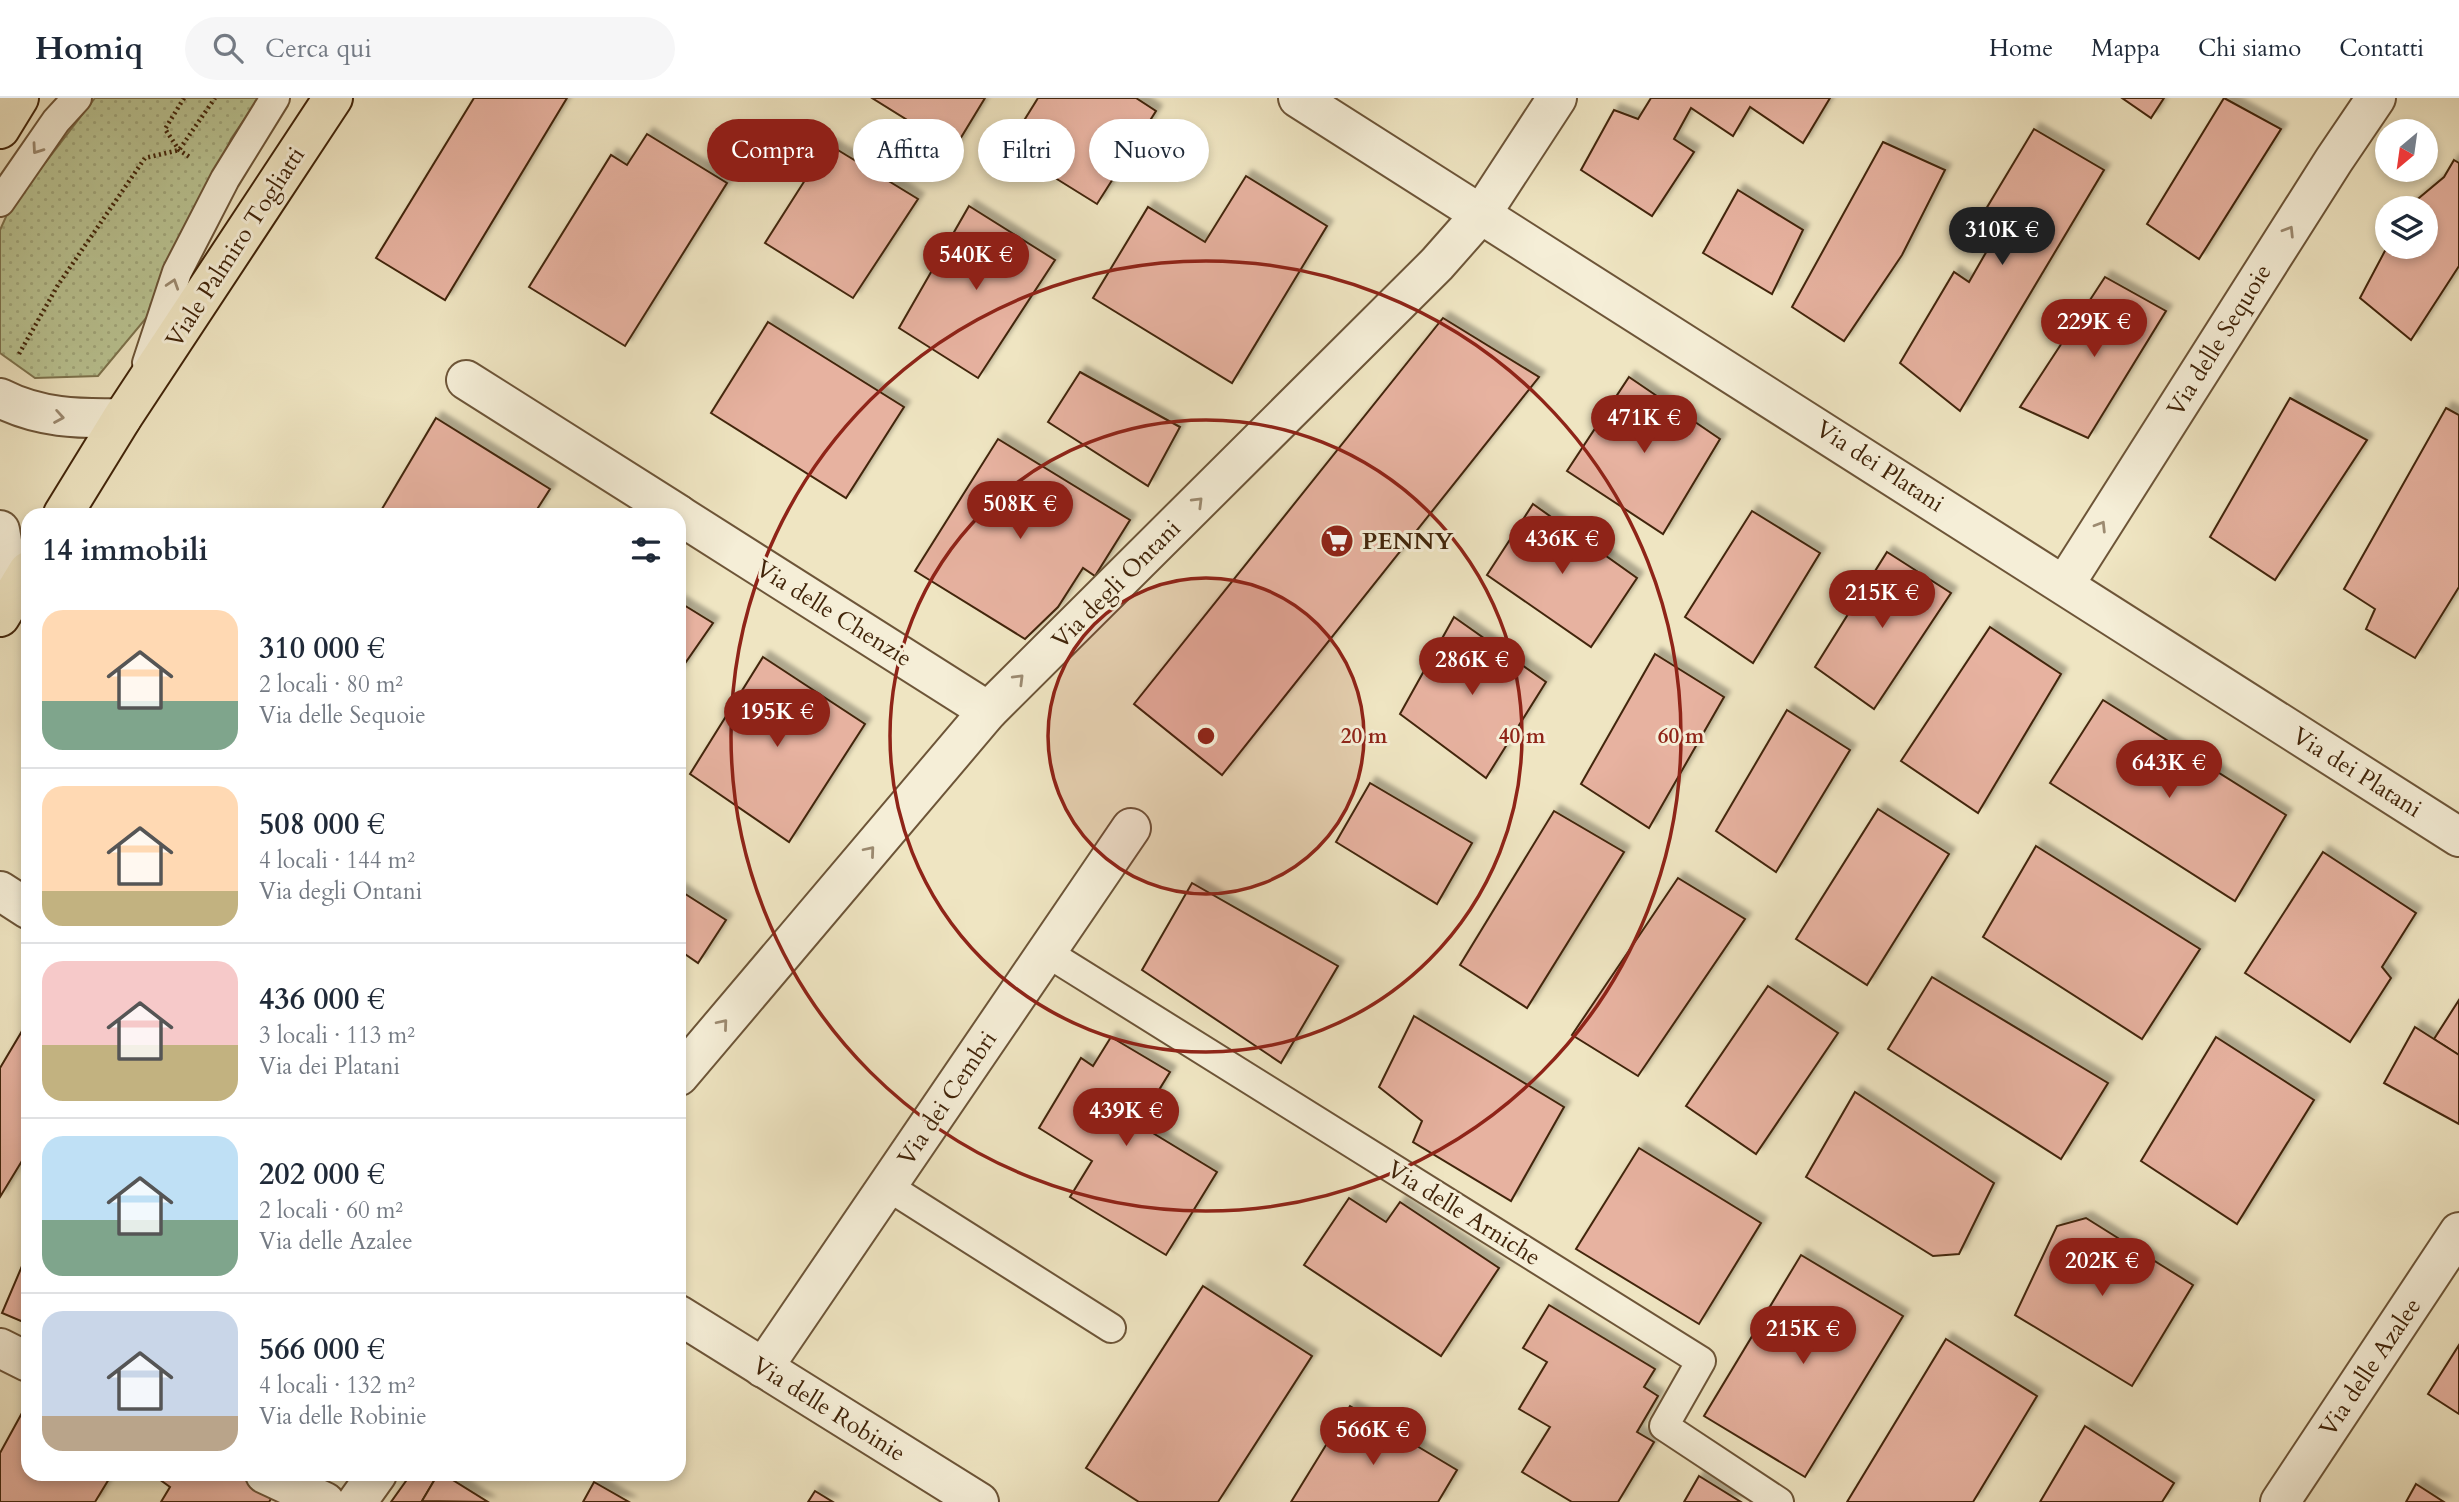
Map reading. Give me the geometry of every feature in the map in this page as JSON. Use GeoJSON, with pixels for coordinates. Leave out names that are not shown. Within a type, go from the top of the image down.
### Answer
{"type":"FeatureCollection","features":[{"type":"Feature","properties":{"kind":"main road"},"geometry":{"type":"LineString","coordinates":[[0,129],[19,98]]}},
{"type":"Feature","properties":{"kind":"main road","name":"Viale Palmiro Togliatti"},"geometry":{"type":"LineString","coordinates":[[67,508],[129,407],[333,98]]}},
{"type":"Feature","properties":{"kind":"street","name":"Via dei Platani"},"geometry":{"type":"LineString","coordinates":[[1298,98],[2459,837]]}},
{"type":"Feature","properties":{"kind":"street","name":"Via degli Ontani"},"geometry":{"type":"LineString","coordinates":[[686,1068],[988,710],[1427,274],[1482,213],[1558,98]]}},
{"type":"Feature","properties":{"kind":"street","name":"Via delle Sequoie"},"geometry":{"type":"LineString","coordinates":[[2065,584],[2326,171],[2376,98]]}},
{"type":"Feature","properties":{"kind":"street"},"geometry":{"type":"LineString","coordinates":[[7,380],[20,408],[66,419],[129,407]]}},
{"type":"Feature","properties":{"kind":"street","name":"Via delle Chenzie"},"geometry":{"type":"LineString","coordinates":[[466,380],[668,508]]}},
{"type":"Feature","properties":{"kind":"street","name":"Via delle Chenzie"},"geometry":{"type":"LineString","coordinates":[[686,519],[988,710]]}},
{"type":"Feature","properties":{"kind":"street"},"geometry":{"type":"LineString","coordinates":[[0,530],[13,595]]}},
{"type":"Feature","properties":{"kind":"street","name":"Via dei Cembri"},"geometry":{"type":"LineString","coordinates":[[763,1368],[1131,828]]}},
{"type":"Feature","properties":{"kind":"street"},"geometry":{"type":"LineString","coordinates":[[0,891],[21,904]]}},
{"type":"Feature","properties":{"kind":"street","name":"Via delle Azalee"},"geometry":{"type":"LineString","coordinates":[[2280,1502],[2459,1232]]}},
{"type":"Feature","properties":{"kind":"street","name":"Via delle Robinie"},"geometry":{"type":"LineString","coordinates":[[686,1319],[979,1502]]}},
{"type":"Feature","properties":{"kind":"street"},"geometry":{"type":"LineString","coordinates":[[0,1348],[21,1358]]}},
{"type":"Feature","properties":{"kind":"street"},"geometry":{"type":"LineString","coordinates":[[280,1481],[325,1502]]}},
{"type":"Feature","properties":{"kind":"street"},"geometry":{"type":"LineString","coordinates":[[357,1502],[372,1481]]}},
{"type":"Feature","properties":{"kind":"lane"},"geometry":{"type":"LineString","coordinates":[[0,202],[56,121],[77,98]]}},
{"type":"Feature","properties":{"kind":"lane","name":"Viale Palmiro Togliatti"},"geometry":{"type":"LineString","coordinates":[[129,407],[177,272],[225,179],[275,98]]}},
{"type":"Feature","properties":{"kind":"lane","name":"Via delle Arniche"},"geometry":{"type":"LineString","coordinates":[[1046,952],[1701,1361],[1664,1426],[1779,1502]]}},
{"type":"Feature","properties":{"kind":"lane"},"geometry":{"type":"LineString","coordinates":[[887,1186],[1111,1328]]}},
{"type":"Feature","properties":{"kind":"path"},"geometry":{"type":"LineString","coordinates":[[184,98],[165,129],[179,150],[197,163]]}},
{"type":"Feature","properties":{"kind":"path"},"geometry":{"type":"LineString","coordinates":[[7,380],[58,285],[145,158],[179,150],[215,98]]}},
{"type":"Feature","properties":{"kind":"green space"},"geometry":{"type":"Polygon","coordinates":[[[95,98],[259,98],[231,139],[157,305],[98,376],[35,378],[0,353],[0,230],[9,210],[95,98]]]}},
{"type":"Feature","properties":{"kind":"building"},"geometry":{"type":"Polygon","coordinates":[[[474,98],[567,98],[445,300],[376,258],[474,98]]]}},
{"type":"Feature","properties":{"kind":"building"},"geometry":{"type":"Polygon","coordinates":[[[872,98],[985,98],[964,133],[964,119],[906,119],[872,98]]]}},
{"type":"Feature","properties":{"kind":"building"},"geometry":{"type":"Polygon","coordinates":[[[1038,98],[1136,98],[1156,111],[1151,119],[1089,119],[1089,182],[1111,182],[1097,204],[1062,182],[1075,182],[1075,119],[1025,119],[1038,98]]]}},
{"type":"Feature","properties":{"kind":"building"},"geometry":{"type":"Polygon","coordinates":[[[1651,98],[1830,98],[1803,143],[1750,107],[1733,136],[1691,108],[1674,139],[1694,152],[1652,216],[1581,170],[1614,110],[1638,119],[1651,98]]]}},
{"type":"Feature","properties":{"kind":"building"},"geometry":{"type":"Polygon","coordinates":[[[2122,98],[2164,98],[2151,118],[2122,98]]]}},
{"type":"Feature","properties":{"kind":"building"},"geometry":{"type":"Polygon","coordinates":[[[2224,98],[2281,129],[2199,259],[2147,224],[2224,98]]]}},
{"type":"Feature","properties":{"kind":"building"},"geometry":{"type":"Polygon","coordinates":[[[2034,129],[2104,170],[1960,411],[1900,363],[1954,272],[1969,282],[1996,235],[1977,224],[2034,129]]]}},
{"type":"Feature","properties":{"kind":"building"},"geometry":{"type":"Polygon","coordinates":[[[647,134],[707,171],[707,182],[727,183],[625,346],[529,287],[611,155],[627,165],[647,134]]]}},
{"type":"Feature","properties":{"kind":"building"},"geometry":{"type":"Polygon","coordinates":[[[1883,142],[1945,170],[1902,255],[1844,341],[1792,307],[1883,142]]]}},
{"type":"Feature","properties":{"kind":"building"},"geometry":{"type":"Polygon","coordinates":[[[839,151],[853,159],[853,182],[890,182],[918,199],[853,298],[765,243],[804,182],[839,182],[839,151]]]}},
{"type":"Feature","properties":{"kind":"building"},"geometry":{"type":"Polygon","coordinates":[[[2454,160],[2459,163],[2459,266],[2411,340],[2360,298],[2381,259],[2438,259],[2438,196],[2421,196],[2444,177],[2454,160]]]}},
{"type":"Feature","properties":{"kind":"building"},"geometry":{"type":"Polygon","coordinates":[[[1246,176],[1327,226],[1232,383],[1093,298],[1148,207],[1205,242],[1246,176]]]}},
{"type":"Feature","properties":{"kind":"building"},"geometry":{"type":"Polygon","coordinates":[[[1738,190],[1803,230],[1772,294],[1703,253],[1738,190]]]}},
{"type":"Feature","properties":{"kind":"building"},"geometry":{"type":"Polygon","coordinates":[[[969,206],[1055,260],[978,378],[899,328],[969,206]]]}},
{"type":"Feature","properties":{"kind":"building"},"geometry":{"type":"Polygon","coordinates":[[[2105,277],[2166,311],[2088,438],[2020,407],[2105,277]]]}},
{"type":"Feature","properties":{"kind":"building","name":"PENNY"},"geometry":{"type":"Polygon","coordinates":[[[1443,318],[1539,377],[1222,775],[1134,704],[1443,318]]]}},
{"type":"Feature","properties":{"kind":"building"},"geometry":{"type":"Polygon","coordinates":[[[768,322],[904,407],[846,498],[711,413],[768,322]]]}},
{"type":"Feature","properties":{"kind":"building"},"geometry":{"type":"Polygon","coordinates":[[[1080,372],[1180,427],[1148,486],[1048,422],[1080,372]]]}},
{"type":"Feature","properties":{"kind":"building"},"geometry":{"type":"Polygon","coordinates":[[[1629,377],[1720,439],[1663,534],[1567,471],[1629,377]]]}},
{"type":"Feature","properties":{"kind":"building"},"geometry":{"type":"Polygon","coordinates":[[[2290,398],[2367,440],[2275,580],[2210,537],[2290,398]]]}},
{"type":"Feature","properties":{"kind":"building"},"geometry":{"type":"Polygon","coordinates":[[[2446,408],[2459,415],[2459,587],[2415,658],[2366,629],[2375,609],[2344,589],[2446,408]]]}},
{"type":"Feature","properties":{"kind":"building"},"geometry":{"type":"Polygon","coordinates":[[[436,418],[550,489],[538,508],[383,508],[436,418]]]}},
{"type":"Feature","properties":{"kind":"building"},"geometry":{"type":"Polygon","coordinates":[[[998,439],[1130,520],[1095,576],[1083,568],[1058,607],[1025,639],[915,571],[998,439]]]}},
{"type":"Feature","properties":{"kind":"building"},"geometry":{"type":"Polygon","coordinates":[[[1533,504],[1637,578],[1591,647],[1487,575],[1533,504]]]}},
{"type":"Feature","properties":{"kind":"building"},"geometry":{"type":"Polygon","coordinates":[[[1752,511],[1820,553],[1753,663],[1685,617],[1752,511]]]}},
{"type":"Feature","properties":{"kind":"building"},"geometry":{"type":"Polygon","coordinates":[[[1887,552],[1951,593],[1874,709],[1815,667],[1887,552]]]}},
{"type":"Feature","properties":{"kind":"building"},"geometry":{"type":"Polygon","coordinates":[[[686,606],[713,623],[686,662],[686,606]]]}},
{"type":"Feature","properties":{"kind":"building"},"geometry":{"type":"Polygon","coordinates":[[[1454,617],[1546,682],[1486,778],[1400,714],[1454,617]]]}},
{"type":"Feature","properties":{"kind":"building"},"geometry":{"type":"Polygon","coordinates":[[[1990,627],[2061,674],[1978,813],[1901,761],[1990,627]]]}},
{"type":"Feature","properties":{"kind":"building"},"geometry":{"type":"Polygon","coordinates":[[[1655,654],[1724,697],[1649,828],[1581,784],[1655,654]]]}},
{"type":"Feature","properties":{"kind":"building"},"geometry":{"type":"Polygon","coordinates":[[[763,657],[865,724],[789,842],[690,774],[763,657]]]}},
{"type":"Feature","properties":{"kind":"building"},"geometry":{"type":"Polygon","coordinates":[[[2103,700],[2286,815],[2235,901],[2050,783],[2103,700]]]}},
{"type":"Feature","properties":{"kind":"building"},"geometry":{"type":"Polygon","coordinates":[[[1787,710],[1850,750],[1776,872],[1716,831],[1787,710]]]}},
{"type":"Feature","properties":{"kind":"building"},"geometry":{"type":"Polygon","coordinates":[[[1370,783],[1472,843],[1437,904],[1336,842],[1370,783]]]}},
{"type":"Feature","properties":{"kind":"building"},"geometry":{"type":"Polygon","coordinates":[[[1878,809],[1949,854],[1867,985],[1796,939],[1878,809]]]}},
{"type":"Feature","properties":{"kind":"building"},"geometry":{"type":"Polygon","coordinates":[[[1554,811],[1624,852],[1527,1008],[1460,965],[1554,811]]]}},
{"type":"Feature","properties":{"kind":"building"},"geometry":{"type":"Polygon","coordinates":[[[2036,846],[2200,949],[2142,1039],[1983,937],[2036,846]]]}},
{"type":"Feature","properties":{"kind":"building"},"geometry":{"type":"Polygon","coordinates":[[[2323,852],[2416,913],[2382,967],[2391,978],[2350,1042],[2245,973],[2323,852]]]}},
{"type":"Feature","properties":{"kind":"building"},"geometry":{"type":"Polygon","coordinates":[[[1678,878],[1745,919],[1638,1076],[1572,1035],[1678,878]]]}},
{"type":"Feature","properties":{"kind":"building"},"geometry":{"type":"Polygon","coordinates":[[[1192,883],[1338,966],[1281,1063],[1142,970],[1192,883]]]}},
{"type":"Feature","properties":{"kind":"building"},"geometry":{"type":"Polygon","coordinates":[[[686,894],[726,920],[698,963],[686,955],[686,894]]]}},
{"type":"Feature","properties":{"kind":"building"},"geometry":{"type":"Polygon","coordinates":[[[1932,977],[2108,1083],[2061,1159],[1888,1049],[1932,977]]]}},
{"type":"Feature","properties":{"kind":"building"},"geometry":{"type":"Polygon","coordinates":[[[1768,986],[1838,1033],[1756,1154],[1686,1106],[1768,986]]]}},
{"type":"Feature","properties":{"kind":"building"},"geometry":{"type":"Polygon","coordinates":[[[2459,1000],[2459,1055],[2434,1039],[2459,1000]]]}},
{"type":"Feature","properties":{"kind":"building"},"geometry":{"type":"Polygon","coordinates":[[[1414,1016],[1564,1107],[1511,1201],[1413,1142],[1422,1121],[1379,1087],[1414,1016]]]}},
{"type":"Feature","properties":{"kind":"building"},"geometry":{"type":"Polygon","coordinates":[[[2415,1027],[2459,1055],[2459,1124],[2384,1083],[2415,1027]]]}},
{"type":"Feature","properties":{"kind":"building"},"geometry":{"type":"Polygon","coordinates":[[[21,1033],[21,1162],[0,1197],[0,1068],[21,1033]]]}},
{"type":"Feature","properties":{"kind":"building"},"geometry":{"type":"Polygon","coordinates":[[[1111,1037],[1170,1072],[1138,1124],[1217,1172],[1166,1255],[1070,1197],[1092,1161],[1039,1128],[1081,1058],[1093,1066],[1111,1037]]]}},
{"type":"Feature","properties":{"kind":"building"},"geometry":{"type":"Polygon","coordinates":[[[2216,1037],[2314,1100],[2237,1224],[2141,1161],[2216,1037]]]}},
{"type":"Feature","properties":{"kind":"building"},"geometry":{"type":"Polygon","coordinates":[[[1855,1092],[1994,1183],[1959,1254],[1933,1256],[1806,1177],[1855,1092]]]}},
{"type":"Feature","properties":{"kind":"building"},"geometry":{"type":"Polygon","coordinates":[[[1639,1148],[1761,1223],[1699,1324],[1576,1249],[1639,1148]]]}},
{"type":"Feature","properties":{"kind":"building"},"geometry":{"type":"Polygon","coordinates":[[[1349,1198],[1386,1222],[1400,1202],[1499,1268],[1441,1356],[1304,1265],[1349,1198]]]}},
{"type":"Feature","properties":{"kind":"building"},"geometry":{"type":"Polygon","coordinates":[[[2086,1218],[2193,1285],[2132,1386],[2015,1315],[2057,1226],[2086,1218]]]}},
{"type":"Feature","properties":{"kind":"building"},"geometry":{"type":"Polygon","coordinates":[[[1801,1255],[1903,1316],[1805,1477],[1704,1416],[1801,1255]]]}},
{"type":"Feature","properties":{"kind":"building"},"geometry":{"type":"Polygon","coordinates":[[[21,1268],[21,1321],[2,1313],[21,1268]]]}},
{"type":"Feature","properties":{"kind":"building"},"geometry":{"type":"Polygon","coordinates":[[[1203,1286],[1312,1356],[1218,1502],[1139,1502],[1086,1468],[1203,1286]]]}},
{"type":"Feature","properties":{"kind":"building"},"geometry":{"type":"Polygon","coordinates":[[[1549,1305],[1655,1369],[1644,1387],[1658,1396],[1637,1432],[1654,1442],[1618,1502],[1572,1502],[1522,1472],[1550,1427],[1519,1409],[1547,1362],[1523,1348],[1549,1305]]]}},
{"type":"Feature","properties":{"kind":"building"},"geometry":{"type":"Polygon","coordinates":[[[1946,1339],[2037,1396],[1973,1502],[1847,1502],[1946,1339]]]}},
{"type":"Feature","properties":{"kind":"building"},"geometry":{"type":"Polygon","coordinates":[[[2459,1345],[2459,1414],[2428,1394],[2459,1345]]]}},
{"type":"Feature","properties":{"kind":"building"},"geometry":{"type":"Polygon","coordinates":[[[1350,1406],[1457,1470],[1438,1502],[1291,1502],[1350,1406]]]}},
{"type":"Feature","properties":{"kind":"building"},"geometry":{"type":"Polygon","coordinates":[[[21,1415],[21,1481],[108,1481],[95,1502],[0,1502],[0,1453],[21,1415]]]}},
{"type":"Feature","properties":{"kind":"building"},"geometry":{"type":"Polygon","coordinates":[[[2085,1426],[2174,1483],[2162,1502],[2040,1502],[2085,1426]]]}},
{"type":"Feature","properties":{"kind":"building"},"geometry":{"type":"Polygon","coordinates":[[[1699,1476],[1741,1502],[1684,1502],[1699,1476]]]}},
{"type":"Feature","properties":{"kind":"building"},"geometry":{"type":"Polygon","coordinates":[[[162,1481],[254,1481],[276,1491],[269,1502],[161,1502],[170,1487],[162,1481]]]}},
{"type":"Feature","properties":{"kind":"building"},"geometry":{"type":"Polygon","coordinates":[[[406,1481],[434,1481],[422,1501],[424,1502],[391,1502],[406,1481]]]}},
{"type":"Feature","properties":{"kind":"building"},"geometry":{"type":"Polygon","coordinates":[[[434,1481],[454,1481],[488,1502],[422,1501],[434,1481]]]}},
{"type":"Feature","properties":{"kind":"building"},"geometry":{"type":"Polygon","coordinates":[[[594,1482],[629,1502],[583,1502],[594,1482]]]}},
{"type":"Feature","properties":{"kind":"building"},"geometry":{"type":"Polygon","coordinates":[[[2416,1484],[2444,1502],[2406,1502],[2416,1484]]]}},
{"type":"Feature","properties":{"kind":"building"},"geometry":{"type":"Polygon","coordinates":[[[815,1491],[833,1502],[808,1502],[815,1491]]]}},
{"type":"Feature","properties":{"kind":"place","name":"PENNY"},"geometry":{"type":"Point","coordinates":[1337,541]}}]}
